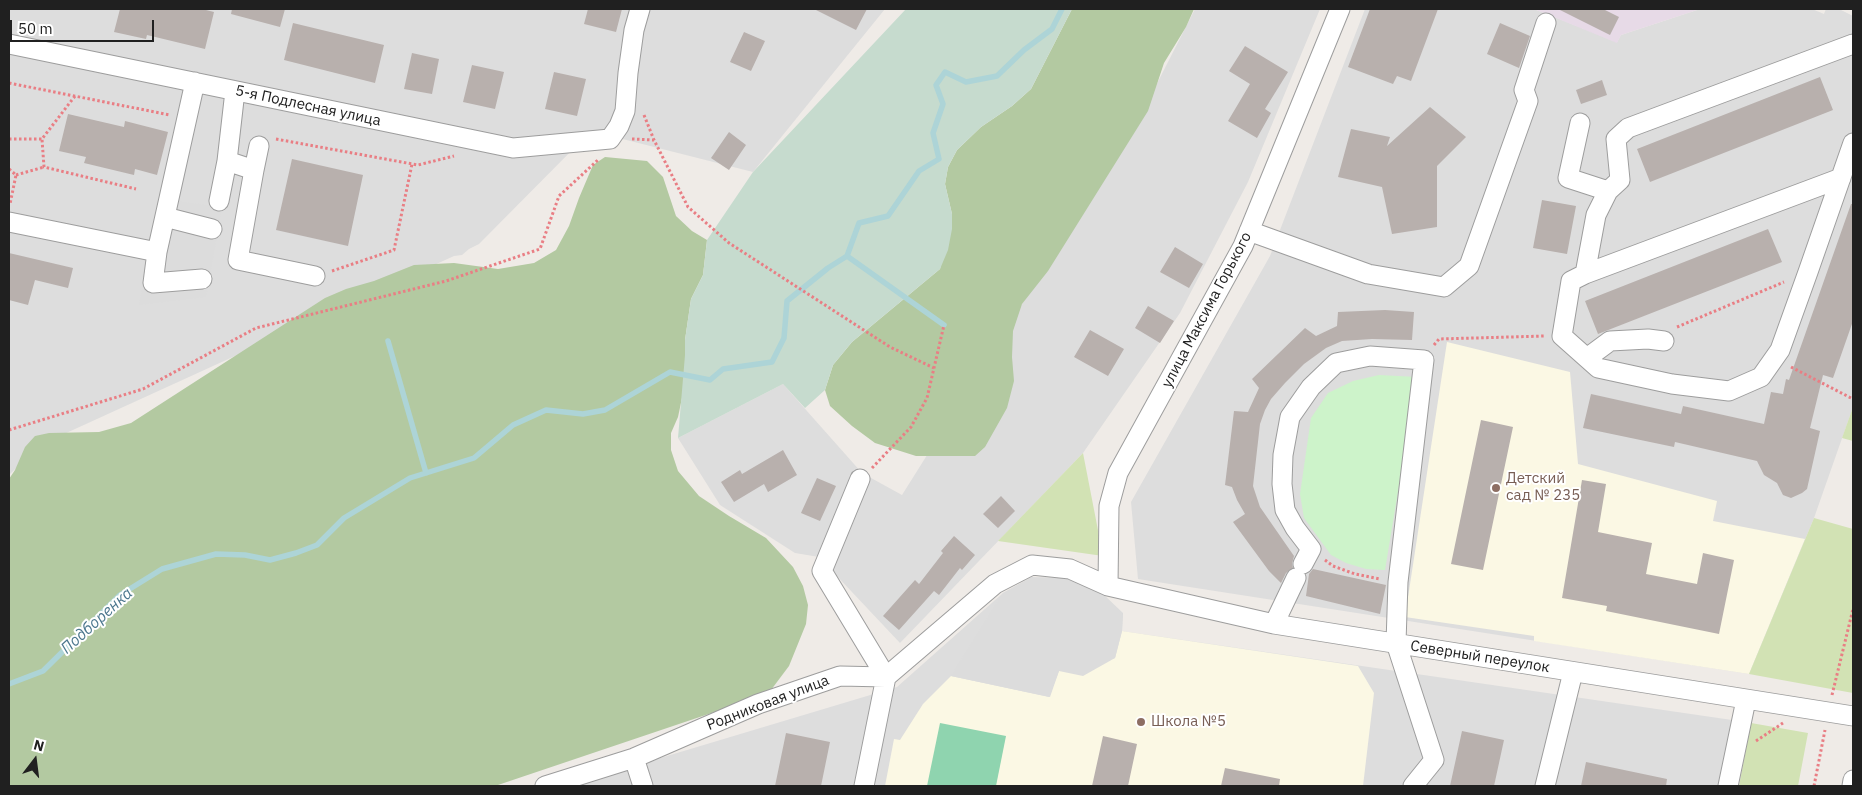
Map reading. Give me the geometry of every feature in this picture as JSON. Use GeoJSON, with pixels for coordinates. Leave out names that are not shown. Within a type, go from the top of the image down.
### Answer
{"type":"FeatureCollection","features":[{"type":"Feature","properties":{"kind":"street"},"geometry":{"type":"LineString","coordinates":[[610,139],[619,126],[625,111],[634,30],[640,9]]}},
{"type":"Feature","properties":{"kind":"street","name":"улица Максима Горького"},"geometry":{"type":"LineString","coordinates":[[1108,586],[1109,506],[1118,474],[1243,246],[1340,9]]}},
{"type":"Feature","properties":{"kind":"street"},"geometry":{"type":"LineString","coordinates":[[1249,232],[1368,274],[1444,288],[1469,266],[1528,101],[1524,90],[1546,23]]}},
{"type":"Feature","properties":{"kind":"street","name":"5-я Подлесная улица"},"geometry":{"type":"LineString","coordinates":[[9,44],[513,148],[610,139]]}},
{"type":"Feature","properties":{"kind":"street"},"geometry":{"type":"LineString","coordinates":[[1585,274],[1596,214],[1608,191],[1620,180],[1616,139],[1628,128],[1853,44]]}},
{"type":"Feature","properties":{"kind":"street"},"geometry":{"type":"LineString","coordinates":[[195,82],[157,252],[153,284],[202,279]]}},
{"type":"Feature","properties":{"kind":"street"},"geometry":{"type":"LineString","coordinates":[[219,201],[227,161],[235,91]]}},
{"type":"Feature","properties":{"kind":"street"},"geometry":{"type":"LineString","coordinates":[[1580,123],[1568,178],[1608,191]]}},
{"type":"Feature","properties":{"kind":"street"},"geometry":{"type":"LineString","coordinates":[[264,142],[254,170],[238,260],[315,276]]}},
{"type":"Feature","properties":{"kind":"street"},"geometry":{"type":"LineString","coordinates":[[1841,178],[1570,281],[1562,336],[1598,368],[1672,384],[1729,391],[1761,377],[1780,350],[1808,272],[1841,178],[1853,143]]}},
{"type":"Feature","properties":{"kind":"street"},"geometry":{"type":"LineString","coordinates":[[227,161],[254,170]]}},
{"type":"Feature","properties":{"kind":"street"},"geometry":{"type":"LineString","coordinates":[[165,217],[212,229]]}},
{"type":"Feature","properties":{"kind":"street"},"geometry":{"type":"LineString","coordinates":[[9,222],[157,252]]}},
{"type":"Feature","properties":{"kind":"street"},"geometry":{"type":"LineString","coordinates":[[1587,358],[1610,341],[1656,340]]}},
{"type":"Feature","properties":{"kind":"street"},"geometry":{"type":"LineString","coordinates":[[1274,624],[1303,564],[1295,528],[1285,510],[1282,484],[1283,455],[1290,417],[1312,387],[1336,363],[1370,356],[1424,360],[1398,582],[1396,643],[1434,760],[1413,786]]}},
{"type":"Feature","properties":{"kind":"street"},"geometry":{"type":"LineString","coordinates":[[860,479],[822,571],[886,678]]}},
{"type":"Feature","properties":{"kind":"street"},"geometry":{"type":"LineString","coordinates":[[864,786],[886,678],[994,584],[1032,565],[1070,569],[1108,586]]}},
{"type":"Feature","properties":{"kind":"street","name":"Северный переулок"},"geometry":{"type":"LineString","coordinates":[[1108,586],[1274,624],[1853,716]]}},
{"type":"Feature","properties":{"kind":"street"},"geometry":{"type":"LineString","coordinates":[[1545,786],[1573,672]]}},
{"type":"Feature","properties":{"kind":"street","name":"Родниковая улица"},"geometry":{"type":"LineString","coordinates":[[545,786],[634,758],[758,704],[840,676],[886,678]]}},
{"type":"Feature","properties":{"kind":"street"},"geometry":{"type":"LineString","coordinates":[[1728,786],[1746,700]]}},
{"type":"Feature","properties":{"kind":"street"},"geometry":{"type":"LineString","coordinates":[[634,758],[643,786]]}},
{"type":"Feature","properties":{"kind":"street"},"geometry":{"type":"LineString","coordinates":[[1852,786],[1853,780]]}},
{"type":"Feature","properties":{"kind":"path"},"geometry":{"type":"LineString","coordinates":[[9,83],[187,118]]}},
{"type":"Feature","properties":{"kind":"path"},"geometry":{"type":"LineString","coordinates":[[44,167],[42,139],[75,96]]}},
{"type":"Feature","properties":{"kind":"path"},"geometry":{"type":"LineString","coordinates":[[9,140],[42,139]]}},
{"type":"Feature","properties":{"kind":"path"},"geometry":{"type":"LineString","coordinates":[[9,430],[143,389],[256,328],[446,281],[540,249],[559,196],[608,151],[610,139]]}},
{"type":"Feature","properties":{"kind":"path"},"geometry":{"type":"LineString","coordinates":[[654,140],[688,207],[729,243],[890,347],[934,368]]}},
{"type":"Feature","properties":{"kind":"path"},"geometry":{"type":"LineString","coordinates":[[264,142],[418,165],[457,155]]}},
{"type":"Feature","properties":{"kind":"path"},"geometry":{"type":"LineString","coordinates":[[315,276],[394,250],[412,164]]}},
{"type":"Feature","properties":{"kind":"path"},"geometry":{"type":"LineString","coordinates":[[16,175],[44,167],[136,189]]}},
{"type":"Feature","properties":{"kind":"path"},"geometry":{"type":"LineString","coordinates":[[9,168],[16,175]]}},
{"type":"Feature","properties":{"kind":"path"},"geometry":{"type":"LineString","coordinates":[[9,209],[16,175]]}},
{"type":"Feature","properties":{"kind":"path"},"geometry":{"type":"LineString","coordinates":[[1656,340],[1808,272]]}},
{"type":"Feature","properties":{"kind":"path"},"geometry":{"type":"LineString","coordinates":[[860,479],[911,427],[927,398],[944,325]]}},
{"type":"Feature","properties":{"kind":"path"},"geometry":{"type":"LineString","coordinates":[[1424,360],[1439,339],[1562,336]]}},
{"type":"Feature","properties":{"kind":"path"},"geometry":{"type":"LineString","coordinates":[[1775,358],[1853,399]]}},
{"type":"Feature","properties":{"kind":"path"},"geometry":{"type":"LineString","coordinates":[[1303,564],[1332,566],[1355,574],[1398,582]]}},
{"type":"Feature","properties":{"kind":"path"},"geometry":{"type":"LineString","coordinates":[[1814,786],[1828,712],[1853,609]]}},
{"type":"Feature","properties":{"kind":"path"},"geometry":{"type":"LineString","coordinates":[[1735,755],[1805,709]]}},
{"type":"Feature","properties":{"kind":"shaded area"},"geometry":{"type":"Polygon","coordinates":[[[9,9],[885,9],[753,172],[591,131],[479,244],[462,255],[454,256],[40,445],[9,475],[9,9]]]}},
{"type":"Feature","properties":{"kind":"shaded area"},"geometry":{"type":"Polygon","coordinates":[[[1195,9],[1320,9],[1248,182],[1180,313],[1083,453],[900,643],[819,557],[795,553],[720,505],[678,438],[783,384],[862,473],[902,495],[1143,111],[1195,9]]]}},
{"type":"Feature","properties":{"kind":"shaded area"},"geometry":{"type":"Polygon","coordinates":[[[1365,9],[1534,9],[1617,42],[1621,35],[1700,9],[1812,9],[1824,14],[1826,9],[1839,9],[1853,16],[1853,407],[1814,518],[1749,674],[1138,579],[1131,502],[1270,256],[1365,9]]]}},
{"type":"Feature","properties":{"kind":"shaded area"},"geometry":{"type":"Polygon","coordinates":[[[1534,9],[1700,9],[1621,35],[1617,43],[1534,9]]]}},
{"type":"Feature","properties":{"kind":"shaded area"},"geometry":{"type":"Polygon","coordinates":[[[161,199],[222,207],[206,297],[139,305],[161,199]]]}},
{"type":"Feature","properties":{"kind":"shaded area"},"geometry":{"type":"Polygon","coordinates":[[[1447,342],[1570,372],[1578,464],[1717,501],[1713,521],[1805,539],[1749,674],[1534,641],[1534,636],[1405,617],[1447,342]]]}},
{"type":"Feature","properties":{"kind":"shaded area"},"geometry":{"type":"Polygon","coordinates":[[[1032,577],[1123,613],[1122,631],[1732,720],[1718,786],[567,786],[897,687],[1003,593],[1032,577]]]}},
{"type":"Feature","properties":{"kind":"shaded area"},"geometry":{"type":"Polygon","coordinates":[[[1032,577],[1068,578],[1102,593],[1123,613],[1122,631],[1115,658],[1083,676],[1059,671],[1050,697],[951,676],[1003,593],[1032,577]]]}},
{"type":"Feature","properties":{"kind":"shaded area","name":"Школа №5"},"geometry":{"type":"Polygon","coordinates":[[[1122,631],[1358,666],[1374,693],[1363,786],[885,786],[894,739],[900,740],[923,704],[951,676],[1049,697],[1059,671],[1115,658],[1122,631]]]}},
{"type":"Feature","properties":{"kind":"green space"},"geometry":{"type":"Polygon","coordinates":[[[906,9],[1072,9],[1031,89],[1012,106],[981,127],[957,150],[948,167],[945,184],[952,214],[952,229],[948,250],[940,269],[852,342],[833,365],[825,390],[805,408],[783,384],[678,438],[685,340],[691,299],[703,275],[707,240],[753,172],[906,9]]]}},
{"type":"Feature","properties":{"kind":"green space"},"geometry":{"type":"Polygon","coordinates":[[[1072,9],[1194,9],[1186,27],[1164,63],[1148,111],[1048,271],[1022,304],[1013,331],[1012,357],[1014,381],[1007,408],[985,447],[975,456],[916,456],[875,443],[830,406],[825,390],[833,365],[852,342],[940,269],[952,214],[945,184],[948,167],[957,150],[981,127],[1012,106],[1031,89],[1072,9]]]}},
{"type":"Feature","properties":{"kind":"green space"},"geometry":{"type":"Polygon","coordinates":[[[605,157],[647,161],[663,177],[676,216],[692,231],[707,240],[703,275],[691,299],[685,340],[686,379],[678,417],[671,433],[671,450],[678,471],[699,496],[766,538],[793,567],[803,586],[808,605],[806,624],[789,666],[768,694],[495,786],[9,786],[9,479],[25,447],[35,436],[49,433],[99,432],[131,423],[325,298],[414,265],[454,263],[498,269],[534,263],[556,250],[569,226],[593,165],[605,157]]]}},
{"type":"Feature","properties":{"kind":"green space"},"geometry":{"type":"Polygon","coordinates":[[[1379,375],[1417,377],[1385,570],[1366,569],[1346,563],[1331,555],[1304,518],[1300,494],[1311,418],[1328,393],[1353,381],[1379,375]]]}},
{"type":"Feature","properties":{"kind":"green space"},"geometry":{"type":"Polygon","coordinates":[[[1853,407],[1853,441],[1842,438],[1853,407]]]}},
{"type":"Feature","properties":{"kind":"green space"},"geometry":{"type":"Polygon","coordinates":[[[1083,453],[1103,556],[998,541],[1083,453]]]}},
{"type":"Feature","properties":{"kind":"green space"},"geometry":{"type":"Polygon","coordinates":[[[1814,518],[1853,529],[1853,693],[1749,674],[1814,518]]]}},
{"type":"Feature","properties":{"kind":"green space"},"geometry":{"type":"Polygon","coordinates":[[[940,723],[1006,736],[996,786],[927,786],[940,723]]]}},
{"type":"Feature","properties":{"kind":"green space"},"geometry":{"type":"Polygon","coordinates":[[[1751,723],[1808,733],[1798,786],[1739,786],[1751,723]]]}},
{"type":"Feature","properties":{"kind":"building"},"geometry":{"type":"Polygon","coordinates":[[[120,9],[202,9],[214,12],[205,49],[147,35],[146,39],[114,32],[120,9]]]}},
{"type":"Feature","properties":{"kind":"building"},"geometry":{"type":"Polygon","coordinates":[[[232,9],[285,9],[280,27],[231,14],[232,9]]]}},
{"type":"Feature","properties":{"kind":"building"},"geometry":{"type":"Polygon","coordinates":[[[588,9],[622,9],[616,32],[584,24],[588,9]]]}},
{"type":"Feature","properties":{"kind":"building"},"geometry":{"type":"Polygon","coordinates":[[[814,9],[867,9],[856,30],[814,9]]]}},
{"type":"Feature","properties":{"kind":"building"},"geometry":{"type":"Polygon","coordinates":[[[1370,9],[1438,9],[1411,81],[1397,76],[1393,84],[1348,67],[1370,9]]]}},
{"type":"Feature","properties":{"kind":"building"},"geometry":{"type":"Polygon","coordinates":[[[1558,9],[1603,9],[1619,17],[1610,35],[1558,9]]]}},
{"type":"Feature","properties":{"kind":"building"},"geometry":{"type":"Polygon","coordinates":[[[293,23],[384,45],[375,83],[284,60],[293,23]]]}},
{"type":"Feature","properties":{"kind":"building"},"geometry":{"type":"Polygon","coordinates":[[[1500,23],[1530,36],[1519,68],[1487,54],[1500,23]]]}},
{"type":"Feature","properties":{"kind":"building"},"geometry":{"type":"Polygon","coordinates":[[[744,32],[765,41],[751,71],[730,62],[744,32]]]}},
{"type":"Feature","properties":{"kind":"building"},"geometry":{"type":"Polygon","coordinates":[[[1245,46],[1288,72],[1265,109],[1271,113],[1257,138],[1228,121],[1250,84],[1229,71],[1245,46]]]}},
{"type":"Feature","properties":{"kind":"building"},"geometry":{"type":"Polygon","coordinates":[[[412,53],[439,59],[432,94],[404,89],[412,53]]]}},
{"type":"Feature","properties":{"kind":"building"},"geometry":{"type":"Polygon","coordinates":[[[472,65],[504,72],[495,109],[463,102],[472,65]]]}},
{"type":"Feature","properties":{"kind":"building"},"geometry":{"type":"Polygon","coordinates":[[[554,72],[586,79],[577,116],[545,109],[554,72]]]}},
{"type":"Feature","properties":{"kind":"building"},"geometry":{"type":"Polygon","coordinates":[[[1820,77],[1833,110],[1650,182],[1637,149],[1820,77]]]}},
{"type":"Feature","properties":{"kind":"building"},"geometry":{"type":"Polygon","coordinates":[[[1602,80],[1607,95],[1581,104],[1576,90],[1602,80]]]}},
{"type":"Feature","properties":{"kind":"building"},"geometry":{"type":"Polygon","coordinates":[[[1430,107],[1466,137],[1437,166],[1437,227],[1392,234],[1382,187],[1338,177],[1351,129],[1390,137],[1387,146],[1430,107]]]}},
{"type":"Feature","properties":{"kind":"building"},"geometry":{"type":"Polygon","coordinates":[[[68,114],[124,127],[125,121],[168,132],[157,175],[135,169],[134,175],[84,163],[86,157],[59,151],[68,114]]]}},
{"type":"Feature","properties":{"kind":"building"},"geometry":{"type":"Polygon","coordinates":[[[729,132],[746,145],[729,170],[711,158],[729,132]]]}},
{"type":"Feature","properties":{"kind":"building"},"geometry":{"type":"Polygon","coordinates":[[[292,159],[363,175],[348,246],[276,230],[292,159]]]}},
{"type":"Feature","properties":{"kind":"building"},"geometry":{"type":"Polygon","coordinates":[[[1542,200],[1576,206],[1567,254],[1533,248],[1542,200]]]}},
{"type":"Feature","properties":{"kind":"building"},"geometry":{"type":"Polygon","coordinates":[[[1851,204],[1853,204],[1853,321],[1833,378],[1823,375],[1810,428],[1820,431],[1807,489],[1791,498],[1783,495],[1777,483],[1764,475],[1757,461],[1675,442],[1674,447],[1583,428],[1591,394],[1681,414],[1683,406],[1764,424],[1771,392],[1783,394],[1786,379],[1789,380],[1851,204]]]}},
{"type":"Feature","properties":{"kind":"building"},"geometry":{"type":"Polygon","coordinates":[[[1768,229],[1782,262],[1598,334],[1585,301],[1768,229]]]}},
{"type":"Feature","properties":{"kind":"building"},"geometry":{"type":"Polygon","coordinates":[[[1175,247],[1203,264],[1189,288],[1160,272],[1175,247]]]}},
{"type":"Feature","properties":{"kind":"building"},"geometry":{"type":"Polygon","coordinates":[[[9,253],[73,268],[68,288],[35,280],[28,305],[9,300],[9,253]]]}},
{"type":"Feature","properties":{"kind":"building"},"geometry":{"type":"Polygon","coordinates":[[[1148,306],[1174,321],[1160,343],[1135,328],[1148,306]]]}},
{"type":"Feature","properties":{"kind":"building"},"geometry":{"type":"Polygon","coordinates":[[[1385,310],[1414,312],[1412,340],[1372,339],[1342,341],[1326,348],[1304,364],[1285,383],[1271,399],[1265,410],[1260,424],[1253,486],[1260,507],[1294,556],[1293,568],[1286,573],[1281,583],[1269,571],[1233,522],[1245,514],[1232,487],[1225,485],[1234,411],[1248,412],[1259,388],[1252,379],[1305,328],[1316,336],[1337,326],[1338,312],[1385,310]]]}},
{"type":"Feature","properties":{"kind":"building"},"geometry":{"type":"Polygon","coordinates":[[[1090,330],[1124,349],[1108,376],[1074,357],[1090,330]]]}},
{"type":"Feature","properties":{"kind":"building"},"geometry":{"type":"Polygon","coordinates":[[[1481,420],[1513,427],[1483,570],[1451,564],[1481,420]]]}},
{"type":"Feature","properties":{"kind":"building"},"geometry":{"type":"Polygon","coordinates":[[[783,450],[797,475],[768,492],[764,484],[734,502],[721,482],[740,470],[742,474],[783,450]]]}},
{"type":"Feature","properties":{"kind":"building"},"geometry":{"type":"Polygon","coordinates":[[[817,478],[836,486],[820,521],[801,513],[817,478]]]}},
{"type":"Feature","properties":{"kind":"building"},"geometry":{"type":"Polygon","coordinates":[[[1582,480],[1606,484],[1598,532],[1652,543],[1646,574],[1697,584],[1703,553],[1734,560],[1719,634],[1606,611],[1607,606],[1562,598],[1582,480]]]}},
{"type":"Feature","properties":{"kind":"building"},"geometry":{"type":"Polygon","coordinates":[[[1001,496],[1015,511],[998,528],[983,514],[1001,496]]]}},
{"type":"Feature","properties":{"kind":"building"},"geometry":{"type":"Polygon","coordinates":[[[954,536],[975,555],[962,570],[960,568],[939,595],[934,591],[899,630],[883,616],[915,580],[919,584],[943,553],[941,551],[954,536]]]}},
{"type":"Feature","properties":{"kind":"building"},"geometry":{"type":"Polygon","coordinates":[[[1313,569],[1386,585],[1380,614],[1306,596],[1309,574],[1313,569]]]}},
{"type":"Feature","properties":{"kind":"building"},"geometry":{"type":"Polygon","coordinates":[[[1462,731],[1504,740],[1494,786],[1450,786],[1462,731]]]}},
{"type":"Feature","properties":{"kind":"building"},"geometry":{"type":"Polygon","coordinates":[[[786,733],[830,742],[821,786],[775,786],[786,733]]]}},
{"type":"Feature","properties":{"kind":"building"},"geometry":{"type":"Polygon","coordinates":[[[1103,736],[1137,744],[1128,786],[1092,786],[1103,736]]]}},
{"type":"Feature","properties":{"kind":"building"},"geometry":{"type":"Polygon","coordinates":[[[1586,762],[1667,779],[1666,786],[1581,786],[1586,762]]]}},
{"type":"Feature","properties":{"kind":"building"},"geometry":{"type":"Polygon","coordinates":[[[1225,768],[1280,779],[1279,786],[1221,786],[1225,768]]]}},
{"type":"Feature","properties":{"kind":"waterway","name":"Подборенка"},"geometry":{"type":"LineString","coordinates":[[9,684],[43,671],[120,595],[162,569],[216,554],[245,555],[270,560],[296,553],[317,545],[344,518],[410,478],[474,458],[513,425],[546,410],[583,414],[605,410],[670,372],[710,380],[723,369],[772,362],[784,338],[787,301],[828,268],[847,256],[859,223],[888,216],[919,171],[939,159],[933,133],[943,104],[936,85],[945,72],[966,82],[997,76],[1024,50],[1052,29],[1062,9]]}},
{"type":"Feature","properties":{"kind":"waterway"},"geometry":{"type":"LineString","coordinates":[[847,256],[944,325]]}},
{"type":"Feature","properties":{"kind":"waterway"},"geometry":{"type":"LineString","coordinates":[[388,341],[426,473]]}},
{"type":"Feature","properties":{"kind":"place","name":"Детский сад № 235"},"geometry":{"type":"Point","coordinates":[1496,488]}},
{"type":"Feature","properties":{"kind":"place","name":"Школа №5"},"geometry":{"type":"Point","coordinates":[1141,722]}}]}
